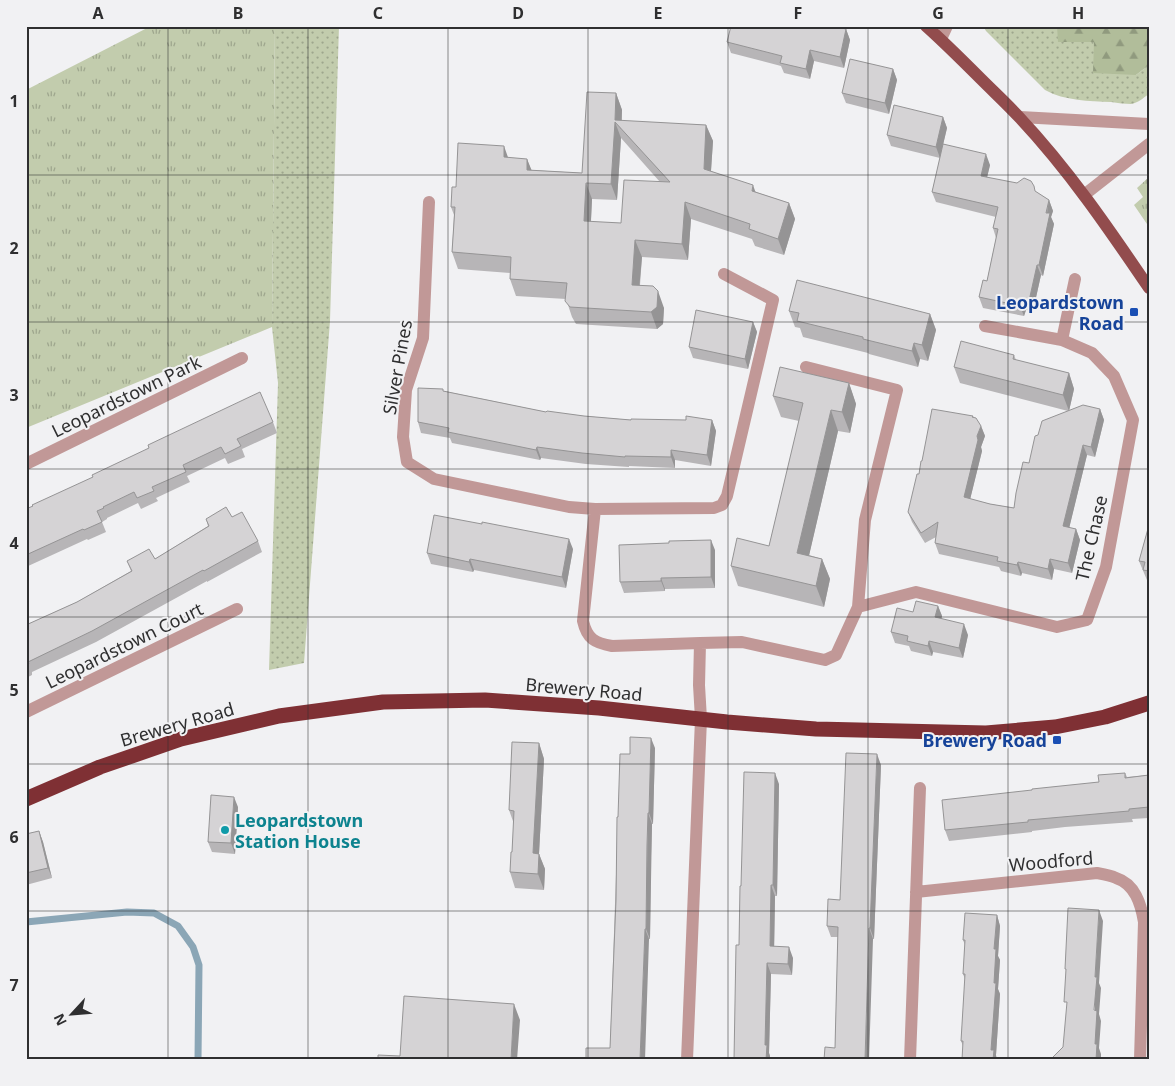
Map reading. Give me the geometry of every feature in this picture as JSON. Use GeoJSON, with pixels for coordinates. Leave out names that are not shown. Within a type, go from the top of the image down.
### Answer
{"type":"FeatureCollection","features":[{"type":"Feature","properties":{"kind":"highway","name":"Brewery Road"},"geometry":{"type":"LineString","coordinates":[[26,799],[100,767],[181,739],[280,716],[382,702],[485,700],[599,708],[816,729],[986,733],[1055,727],[1105,717],[1149,703]]}},
{"type":"Feature","properties":{"kind":"main road"},"geometry":{"type":"LineString","coordinates":[[926,26],[1020,117],[1084,195],[1149,288]]}},
{"type":"Feature","properties":{"kind":"street"},"geometry":{"type":"LineString","coordinates":[[941,39],[947,26]]}},
{"type":"Feature","properties":{"kind":"street"},"geometry":{"type":"LineString","coordinates":[[1020,117],[1149,124]]}},
{"type":"Feature","properties":{"kind":"street"},"geometry":{"type":"LineString","coordinates":[[1084,195],[1149,144]]}},
{"type":"Feature","properties":{"kind":"street","name":"Silver Pines"},"geometry":{"type":"LineString","coordinates":[[429,202],[423,338],[406,390],[403,437],[407,462],[434,479],[569,506],[595,509],[714,508],[722,505],[727,496],[772,300],[724,274]]}},
{"type":"Feature","properties":{"kind":"street"},"geometry":{"type":"LineString","coordinates":[[1062,340],[1076,279]]}},
{"type":"Feature","properties":{"kind":"street","name":"The Chase"},"geometry":{"type":"LineString","coordinates":[[858,607],[916,592],[1056,627],[1087,620],[1106,567],[1133,420],[1114,376],[1092,353],[1062,340],[985,326]]}},
{"type":"Feature","properties":{"kind":"street","name":"Leopardstown Park"},"geometry":{"type":"LineString","coordinates":[[26,464],[242,358]]}},
{"type":"Feature","properties":{"kind":"street"},"geometry":{"type":"LineString","coordinates":[[595,509],[584,621],[585,631],[591,639],[601,644],[612,646],[742,642],[825,660],[836,654],[858,607],[865,520],[898,390],[806,367]]}},
{"type":"Feature","properties":{"kind":"street","name":"Leopardstown Court"},"geometry":{"type":"LineString","coordinates":[[26,712],[237,609]]}},
{"type":"Feature","properties":{"kind":"street"},"geometry":{"type":"LineString","coordinates":[[688,1060],[701,719],[700,643]]}},
{"type":"Feature","properties":{"kind":"street"},"geometry":{"type":"LineString","coordinates":[[910,1060],[920,788]]}},
{"type":"Feature","properties":{"kind":"street","name":"Woodford"},"geometry":{"type":"LineString","coordinates":[[916,892],[1097,873],[1118,878],[1129,885],[1137,896],[1142,908],[1144,922],[1140,1060]]}},
{"type":"Feature","properties":{"kind":"green space"},"geometry":{"type":"Polygon","coordinates":[[[151,26],[275,26],[272,327],[26,428],[26,90],[151,26]]]}},
{"type":"Feature","properties":{"kind":"green space"},"geometry":{"type":"Polygon","coordinates":[[[275,26],[339,26],[330,321],[304,663],[269,670],[278,383],[272,327],[275,26]]]}},
{"type":"Feature","properties":{"kind":"green space"},"geometry":{"type":"Polygon","coordinates":[[[983,26],[1063,26],[1094,41],[1136,75],[1149,65],[1149,94],[1131,104],[1077,100],[1053,94],[1045,90],[983,26]]]}},
{"type":"Feature","properties":{"kind":"green space"},"geometry":{"type":"Polygon","coordinates":[[[1057,26],[1149,26],[1149,65],[1136,75],[1093,73],[1094,42],[1058,42],[1057,26]]]}},
{"type":"Feature","properties":{"kind":"green space"},"geometry":{"type":"Polygon","coordinates":[[[1149,177],[1149,227],[1134,205],[1143,197],[1137,188],[1149,177]]]}},
{"type":"Feature","properties":{"kind":"building"},"geometry":{"type":"Polygon","coordinates":[[[731,26],[833,26],[846,29],[840,57],[810,50],[806,69],[780,63],[782,56],[727,42],[731,26]]]}},
{"type":"Feature","properties":{"kind":"building"},"geometry":{"type":"Polygon","coordinates":[[[850,59],[893,69],[885,103],[842,93],[850,59]]]}},
{"type":"Feature","properties":{"kind":"building"},"geometry":{"type":"Polygon","coordinates":[[[587,92],[616,93],[615,120],[706,125],[704,169],[753,185],[752,191],[789,203],[778,239],[749,229],[750,224],[685,202],[682,244],[635,240],[632,285],[653,286],[658,291],[657,307],[651,312],[570,307],[565,301],[567,283],[510,279],[511,257],[452,252],[455,207],[451,207],[452,187],[456,187],[458,143],[504,146],[504,157],[527,159],[527,170],[582,173],[587,92]],[[615,122],[611,184],[586,183],[584,221],[621,223],[624,180],[670,182],[615,122]]]}},
{"type":"Feature","properties":{"kind":"building"},"geometry":{"type":"Polygon","coordinates":[[[894,105],[943,117],[936,147],[887,135],[894,105]]]}},
{"type":"Feature","properties":{"kind":"building"},"geometry":{"type":"Polygon","coordinates":[[[943,144],[986,154],[981,176],[1017,183],[1024,178],[1031,181],[1035,191],[1049,200],[1046,213],[1050,213],[1039,265],[1037,265],[1029,301],[1022,299],[1020,306],[979,297],[983,280],[987,281],[998,229],[993,228],[998,207],[932,192],[943,144]]]}},
{"type":"Feature","properties":{"kind":"building"},"geometry":{"type":"Polygon","coordinates":[[[797,280],[930,314],[922,345],[914,343],[912,351],[797,321],[799,313],[789,311],[797,280]]]}},
{"type":"Feature","properties":{"kind":"building"},"geometry":{"type":"Polygon","coordinates":[[[696,310],[753,322],[745,359],[689,347],[696,310]]]}},
{"type":"Feature","properties":{"kind":"building"},"geometry":{"type":"Polygon","coordinates":[[[961,341],[1014,355],[1013,359],[1069,373],[1063,395],[954,367],[961,341]]]}},
{"type":"Feature","properties":{"kind":"building"},"geometry":{"type":"Polygon","coordinates":[[[780,367],[849,383],[842,412],[831,410],[797,553],[822,559],[816,586],[731,566],[737,538],[769,546],[803,403],[773,396],[780,367]]]}},
{"type":"Feature","properties":{"kind":"building"},"geometry":{"type":"Polygon","coordinates":[[[418,388],[443,389],[443,391],[546,412],[631,420],[686,420],[686,416],[712,420],[707,455],[671,450],[671,457],[625,457],[537,447],[536,450],[448,432],[449,428],[418,422],[418,388]]]}},
{"type":"Feature","properties":{"kind":"building"},"geometry":{"type":"Polygon","coordinates":[[[260,392],[273,422],[237,439],[241,446],[225,454],[221,447],[183,465],[186,472],[152,487],[154,491],[137,498],[134,492],[97,511],[102,522],[26,555],[26,509],[149,448],[148,445],[260,392]]]}},
{"type":"Feature","properties":{"kind":"building"},"geometry":{"type":"Polygon","coordinates":[[[1083,405],[1100,409],[1091,447],[1083,445],[1063,526],[1076,529],[1068,563],[1050,559],[1048,569],[1018,562],[1017,565],[997,561],[998,557],[935,543],[938,522],[921,533],[908,512],[917,474],[919,474],[932,409],[973,416],[981,426],[977,436],[978,440],[964,497],[1014,508],[1023,462],[1029,463],[1035,436],[1038,435],[1042,421],[1083,405]]]}},
{"type":"Feature","properties":{"kind":"building"},"geometry":{"type":"Polygon","coordinates":[[[226,507],[232,517],[242,512],[258,541],[92,631],[28,662],[29,664],[26,665],[26,625],[77,602],[132,571],[127,561],[149,549],[155,559],[209,526],[206,519],[226,507]]]}},
{"type":"Feature","properties":{"kind":"building"},"geometry":{"type":"Polygon","coordinates":[[[434,515],[482,524],[482,522],[569,539],[562,577],[470,559],[469,562],[427,553],[434,515]]]}},
{"type":"Feature","properties":{"kind":"building"},"geometry":{"type":"Polygon","coordinates":[[[1149,525],[1149,571],[1143,570],[1145,562],[1139,561],[1149,525]]]}},
{"type":"Feature","properties":{"kind":"building"},"geometry":{"type":"Polygon","coordinates":[[[711,540],[711,577],[661,578],[661,581],[620,582],[619,545],[711,540]]]}},
{"type":"Feature","properties":{"kind":"building"},"geometry":{"type":"Polygon","coordinates":[[[916,601],[938,606],[935,617],[964,624],[959,648],[929,641],[928,646],[907,641],[908,636],[891,632],[897,608],[913,612],[916,601]]]}},
{"type":"Feature","properties":{"kind":"building"},"geometry":{"type":"Polygon","coordinates":[[[630,737],[651,738],[646,929],[640,1060],[586,1060],[586,1048],[610,1048],[620,754],[630,754],[630,737]]]}},
{"type":"Feature","properties":{"kind":"building"},"geometry":{"type":"Polygon","coordinates":[[[512,742],[539,743],[533,853],[539,854],[538,874],[510,872],[514,811],[509,810],[512,742]]]}},
{"type":"Feature","properties":{"kind":"building"},"geometry":{"type":"Polygon","coordinates":[[[846,753],[877,754],[865,1060],[824,1060],[825,1047],[835,1048],[838,927],[827,926],[828,899],[840,900],[846,753]]]}},
{"type":"Feature","properties":{"kind":"building"},"geometry":{"type":"Polygon","coordinates":[[[744,772],[775,773],[770,946],[789,947],[788,964],[767,963],[766,1060],[734,1060],[736,945],[739,945],[744,772]]]}},
{"type":"Feature","properties":{"kind":"building"},"geometry":{"type":"Polygon","coordinates":[[[1125,773],[1125,778],[1149,775],[1149,807],[1129,809],[1129,811],[945,830],[942,800],[1099,782],[1098,775],[1125,773]]]}},
{"type":"Feature","properties":{"kind":"building","name":"Leopardstown Station House"},"geometry":{"type":"Polygon","coordinates":[[[211,795],[234,797],[231,843],[208,842],[211,795]]]}},
{"type":"Feature","properties":{"kind":"building"},"geometry":{"type":"Polygon","coordinates":[[[39,831],[48,868],[26,873],[26,834],[39,831]]]}},
{"type":"Feature","properties":{"kind":"building"},"geometry":{"type":"Polygon","coordinates":[[[1068,908],[1099,910],[1094,1010],[1097,1011],[1096,1060],[1050,1060],[1063,1047],[1067,1002],[1064,1002],[1068,908]]]}},
{"type":"Feature","properties":{"kind":"building"},"geometry":{"type":"Polygon","coordinates":[[[965,913],[997,915],[994,949],[996,949],[994,983],[996,983],[991,1050],[994,1050],[993,1060],[962,1060],[965,913]]]}},
{"type":"Feature","properties":{"kind":"building"},"geometry":{"type":"Polygon","coordinates":[[[404,996],[514,1004],[511,1060],[378,1060],[378,1055],[400,1056],[404,996]]]}},
{"type":"Feature","properties":{"kind":"waterway"},"geometry":{"type":"LineString","coordinates":[[26,922],[127,912],[154,913],[178,926],[193,947],[199,965],[198,1060]]}},
{"type":"Feature","properties":{"kind":"place","name":"Leopardstown Road"},"geometry":{"type":"Point","coordinates":[1134,312]}},
{"type":"Feature","properties":{"kind":"place","name":"Brewery Road"},"geometry":{"type":"Point","coordinates":[1057,740]}},
{"type":"Feature","properties":{"kind":"place","name":"Leopardstown Station House"},"geometry":{"type":"Point","coordinates":[225,830]}}]}
